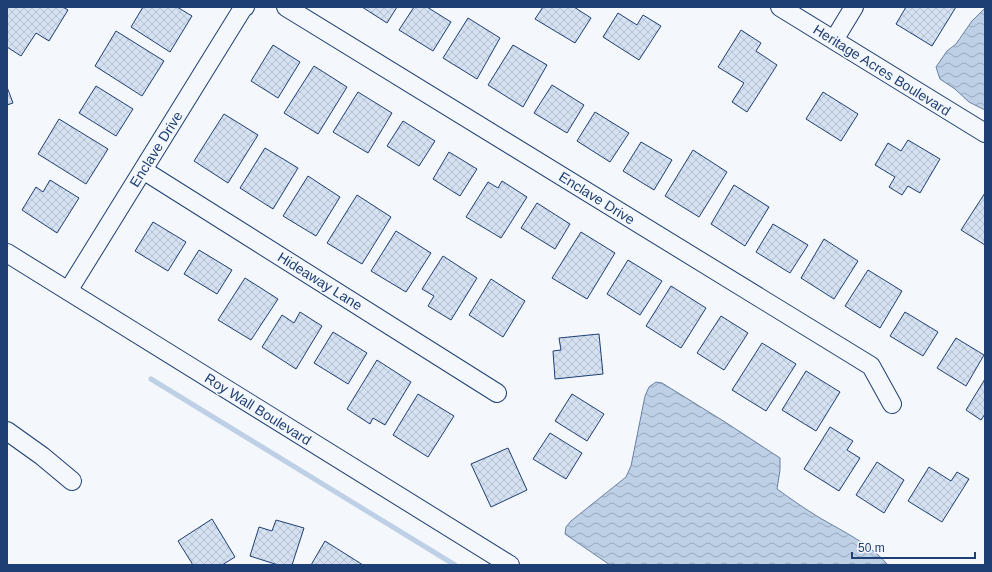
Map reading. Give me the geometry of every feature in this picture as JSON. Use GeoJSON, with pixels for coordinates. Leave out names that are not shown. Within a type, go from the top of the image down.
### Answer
{"type":"FeatureCollection","features":[{"type":"Feature","properties":{"kind":"street","name":"Enclave Drive"},"geometry":{"type":"LineString","coordinates":[[68,291],[245,7]]}},
{"type":"Feature","properties":{"kind":"street","name":"Enclave Drive"},"geometry":{"type":"LineString","coordinates":[[286,7],[871,366],[892,404]]}},
{"type":"Feature","properties":{"kind":"street","name":"Heritage Acres Boulevard"},"geometry":{"type":"LineString","coordinates":[[780,7],[985,133]]}},
{"type":"Feature","properties":{"kind":"street"},"geometry":{"type":"LineString","coordinates":[[834,40],[854,7]]}},
{"type":"Feature","properties":{"kind":"street","name":"Hideaway Lane"},"geometry":{"type":"LineString","coordinates":[[143,170],[497,393]]}},
{"type":"Feature","properties":{"kind":"street","name":"Roy Wall Boulevard"},"geometry":{"type":"LineString","coordinates":[[7,253],[510,565]]}},
{"type":"Feature","properties":{"kind":"street"},"geometry":{"type":"LineString","coordinates":[[7,431],[42,456],[72,481]]}},
{"type":"Feature","properties":{"kind":"water"},"geometry":{"type":"Polygon","coordinates":[[[985,8],[985,110],[969,102],[955,89],[940,79],[936,67],[947,51],[956,44],[972,21],[985,8]]]}},
{"type":"Feature","properties":{"kind":"water"},"geometry":{"type":"Polygon","coordinates":[[[656,382],[662,383],[780,458],[777,489],[814,515],[847,533],[865,545],[888,565],[610,565],[565,534],[566,527],[571,521],[626,477],[631,466],[645,396],[649,387],[656,382]]]}},
{"type":"Feature","properties":{"kind":"building"},"geometry":{"type":"Polygon","coordinates":[[[7,7],[63,7],[68,10],[49,41],[36,33],[21,56],[7,47],[7,7]]]}},
{"type":"Feature","properties":{"kind":"building"},"geometry":{"type":"Polygon","coordinates":[[[143,7],[177,7],[192,16],[170,52],[131,27],[143,7]]]}},
{"type":"Feature","properties":{"kind":"building"},"geometry":{"type":"Polygon","coordinates":[[[362,7],[397,7],[387,23],[362,7]]]}},
{"type":"Feature","properties":{"kind":"building"},"geometry":{"type":"Polygon","coordinates":[[[414,7],[427,7],[451,22],[433,51],[399,30],[414,7]]]}},
{"type":"Feature","properties":{"kind":"building"},"geometry":{"type":"Polygon","coordinates":[[[543,7],[574,7],[591,18],[575,43],[535,19],[543,7]]]}},
{"type":"Feature","properties":{"kind":"building"},"geometry":{"type":"Polygon","coordinates":[[[906,7],[956,7],[932,46],[896,24],[906,7]]]}},
{"type":"Feature","properties":{"kind":"building"},"geometry":{"type":"Polygon","coordinates":[[[618,13],[637,25],[643,15],[661,26],[639,60],[603,37],[618,13]]]}},
{"type":"Feature","properties":{"kind":"building"},"geometry":{"type":"Polygon","coordinates":[[[468,18],[500,38],[477,79],[443,58],[468,18]]]}},
{"type":"Feature","properties":{"kind":"building"},"geometry":{"type":"Polygon","coordinates":[[[741,30],[761,43],[756,51],[777,65],[747,112],[732,102],[744,83],[718,67],[741,30]]]}},
{"type":"Feature","properties":{"kind":"building"},"geometry":{"type":"Polygon","coordinates":[[[116,31],[164,61],[142,96],[95,66],[116,31]]]}},
{"type":"Feature","properties":{"kind":"building"},"geometry":{"type":"Polygon","coordinates":[[[273,45],[300,62],[278,98],[251,81],[273,45]]]}},
{"type":"Feature","properties":{"kind":"building"},"geometry":{"type":"Polygon","coordinates":[[[513,45],[547,65],[523,107],[488,85],[513,45]]]}},
{"type":"Feature","properties":{"kind":"building"},"geometry":{"type":"Polygon","coordinates":[[[314,66],[347,87],[318,134],[284,113],[314,66]]]}},
{"type":"Feature","properties":{"kind":"building"},"geometry":{"type":"Polygon","coordinates":[[[552,85],[584,105],[567,133],[534,113],[552,85]]]}},
{"type":"Feature","properties":{"kind":"building"},"geometry":{"type":"Polygon","coordinates":[[[96,86],[133,109],[116,136],[79,113],[96,86]]]}},
{"type":"Feature","properties":{"kind":"building"},"geometry":{"type":"Polygon","coordinates":[[[7,87],[13,103],[7,105],[7,87]]]}},
{"type":"Feature","properties":{"kind":"building"},"geometry":{"type":"Polygon","coordinates":[[[358,92],[392,113],[368,153],[333,132],[358,92]]]}},
{"type":"Feature","properties":{"kind":"building"},"geometry":{"type":"Polygon","coordinates":[[[823,92],[858,114],[841,141],[806,119],[823,92]]]}},
{"type":"Feature","properties":{"kind":"building"},"geometry":{"type":"Polygon","coordinates":[[[595,112],[629,133],[610,162],[577,141],[595,112]]]}},
{"type":"Feature","properties":{"kind":"building"},"geometry":{"type":"Polygon","coordinates":[[[224,114],[258,135],[228,183],[194,161],[224,114]]]}},
{"type":"Feature","properties":{"kind":"building"},"geometry":{"type":"Polygon","coordinates":[[[59,119],[108,149],[86,184],[38,154],[59,119]]]}},
{"type":"Feature","properties":{"kind":"building"},"geometry":{"type":"Polygon","coordinates":[[[403,121],[435,141],[419,166],[387,146],[403,121]]]}},
{"type":"Feature","properties":{"kind":"building"},"geometry":{"type":"Polygon","coordinates":[[[908,140],[940,159],[920,193],[908,186],[902,195],[889,187],[895,177],[875,165],[888,143],[901,151],[908,140]]]}},
{"type":"Feature","properties":{"kind":"building"},"geometry":{"type":"Polygon","coordinates":[[[641,142],[672,160],[654,190],[623,171],[641,142]]]}},
{"type":"Feature","properties":{"kind":"building"},"geometry":{"type":"Polygon","coordinates":[[[265,148],[298,168],[273,209],[240,188],[265,148]]]}},
{"type":"Feature","properties":{"kind":"building"},"geometry":{"type":"Polygon","coordinates":[[[693,150],[727,172],[699,217],[665,196],[693,150]]]}},
{"type":"Feature","properties":{"kind":"building"},"geometry":{"type":"Polygon","coordinates":[[[449,152],[477,169],[460,196],[433,179],[449,152]]]}},
{"type":"Feature","properties":{"kind":"building"},"geometry":{"type":"Polygon","coordinates":[[[308,176],[340,197],[316,236],[283,216],[308,176]]]}},
{"type":"Feature","properties":{"kind":"building"},"geometry":{"type":"Polygon","coordinates":[[[50,180],[79,198],[57,233],[22,210],[36,187],[43,192],[50,180]]]}},
{"type":"Feature","properties":{"kind":"building"},"geometry":{"type":"Polygon","coordinates":[[[502,181],[527,197],[501,238],[466,217],[488,182],[498,188],[502,181]]]}},
{"type":"Feature","properties":{"kind":"building"},"geometry":{"type":"Polygon","coordinates":[[[734,185],[769,207],[745,246],[711,224],[734,185]]]}},
{"type":"Feature","properties":{"kind":"building"},"geometry":{"type":"Polygon","coordinates":[[[985,193],[985,245],[961,230],[985,193]]]}},
{"type":"Feature","properties":{"kind":"building"},"geometry":{"type":"Polygon","coordinates":[[[357,195],[391,217],[362,264],[327,243],[357,195]]]}},
{"type":"Feature","properties":{"kind":"building"},"geometry":{"type":"Polygon","coordinates":[[[537,203],[570,224],[555,249],[521,228],[537,203]]]}},
{"type":"Feature","properties":{"kind":"building"},"geometry":{"type":"Polygon","coordinates":[[[153,222],[186,242],[168,271],[135,251],[153,222]]]}},
{"type":"Feature","properties":{"kind":"building"},"geometry":{"type":"Polygon","coordinates":[[[773,224],[808,245],[790,273],[756,252],[773,224]]]}},
{"type":"Feature","properties":{"kind":"building"},"geometry":{"type":"Polygon","coordinates":[[[396,231],[431,253],[406,292],[371,271],[396,231]]]}},
{"type":"Feature","properties":{"kind":"building"},"geometry":{"type":"Polygon","coordinates":[[[581,232],[615,253],[587,299],[552,278],[581,232]]]}},
{"type":"Feature","properties":{"kind":"building"},"geometry":{"type":"Polygon","coordinates":[[[824,239],[858,261],[834,299],[801,278],[824,239]]]}},
{"type":"Feature","properties":{"kind":"building"},"geometry":{"type":"Polygon","coordinates":[[[199,250],[232,270],[217,294],[184,274],[199,250]]]}},
{"type":"Feature","properties":{"kind":"building"},"geometry":{"type":"Polygon","coordinates":[[[443,256],[477,278],[451,320],[428,306],[434,296],[422,289],[443,256]]]}},
{"type":"Feature","properties":{"kind":"building"},"geometry":{"type":"Polygon","coordinates":[[[628,260],[662,281],[640,315],[607,294],[628,260]]]}},
{"type":"Feature","properties":{"kind":"building"},"geometry":{"type":"Polygon","coordinates":[[[868,270],[902,291],[880,328],[845,306],[868,270]]]}},
{"type":"Feature","properties":{"kind":"building"},"geometry":{"type":"Polygon","coordinates":[[[245,278],[278,299],[251,340],[218,320],[245,278]]]}},
{"type":"Feature","properties":{"kind":"building"},"geometry":{"type":"Polygon","coordinates":[[[491,279],[525,301],[503,337],[469,315],[491,279]]]}},
{"type":"Feature","properties":{"kind":"building"},"geometry":{"type":"Polygon","coordinates":[[[671,286],[706,308],[681,348],[646,326],[671,286]]]}},
{"type":"Feature","properties":{"kind":"building"},"geometry":{"type":"Polygon","coordinates":[[[300,312],[322,326],[296,369],[262,347],[282,315],[294,323],[300,312]]]}},
{"type":"Feature","properties":{"kind":"building"},"geometry":{"type":"Polygon","coordinates":[[[905,312],[938,332],[923,356],[890,336],[905,312]]]}},
{"type":"Feature","properties":{"kind":"building"},"geometry":{"type":"Polygon","coordinates":[[[721,316],[748,333],[724,370],[697,353],[721,316]]]}},
{"type":"Feature","properties":{"kind":"building"},"geometry":{"type":"Polygon","coordinates":[[[333,332],[367,353],[348,384],[314,363],[333,332]]]}},
{"type":"Feature","properties":{"kind":"building"},"geometry":{"type":"Polygon","coordinates":[[[599,334],[603,374],[555,379],[553,351],[561,350],[559,338],[599,334]]]}},
{"type":"Feature","properties":{"kind":"building"},"geometry":{"type":"Polygon","coordinates":[[[956,338],[984,355],[966,386],[937,368],[956,338]]]}},
{"type":"Feature","properties":{"kind":"building"},"geometry":{"type":"Polygon","coordinates":[[[762,343],[796,364],[766,411],[732,390],[762,343]]]}},
{"type":"Feature","properties":{"kind":"building"},"geometry":{"type":"Polygon","coordinates":[[[377,360],[411,382],[385,425],[373,418],[370,424],[347,409],[377,360]]]}},
{"type":"Feature","properties":{"kind":"building"},"geometry":{"type":"Polygon","coordinates":[[[806,371],[840,392],[816,431],[782,410],[806,371]]]}},
{"type":"Feature","properties":{"kind":"building"},"geometry":{"type":"Polygon","coordinates":[[[985,379],[985,414],[981,420],[966,410],[985,379]]]}},
{"type":"Feature","properties":{"kind":"building"},"geometry":{"type":"Polygon","coordinates":[[[418,394],[454,416],[428,457],[393,435],[418,394]]]}},
{"type":"Feature","properties":{"kind":"building"},"geometry":{"type":"Polygon","coordinates":[[[572,394],[604,414],[587,441],[555,421],[572,394]]]}},
{"type":"Feature","properties":{"kind":"building"},"geometry":{"type":"Polygon","coordinates":[[[830,427],[853,441],[847,450],[860,458],[839,491],[804,469],[830,427]]]}},
{"type":"Feature","properties":{"kind":"building"},"geometry":{"type":"Polygon","coordinates":[[[550,433],[582,453],[566,479],[533,459],[550,433]]]}},
{"type":"Feature","properties":{"kind":"building"},"geometry":{"type":"Polygon","coordinates":[[[508,448],[527,490],[491,507],[471,464],[508,448]]]}},
{"type":"Feature","properties":{"kind":"building"},"geometry":{"type":"Polygon","coordinates":[[[877,462],[904,480],[884,513],[856,495],[877,462]]]}},
{"type":"Feature","properties":{"kind":"building"},"geometry":{"type":"Polygon","coordinates":[[[929,467],[951,481],[957,472],[969,479],[942,522],[908,501],[929,467]]]}},
{"type":"Feature","properties":{"kind":"building"},"geometry":{"type":"Polygon","coordinates":[[[212,519],[235,557],[222,565],[193,565],[178,541],[212,519]]]}},
{"type":"Feature","properties":{"kind":"building"},"geometry":{"type":"Polygon","coordinates":[[[276,520],[304,528],[292,565],[278,565],[250,556],[259,527],[272,531],[276,520]]]}},
{"type":"Feature","properties":{"kind":"building"},"geometry":{"type":"Polygon","coordinates":[[[325,541],[363,565],[311,565],[325,541]]]}},
{"type":"Feature","properties":{"kind":"waterway"},"geometry":{"type":"LineString","coordinates":[[151,379],[455,565]]}}]}
